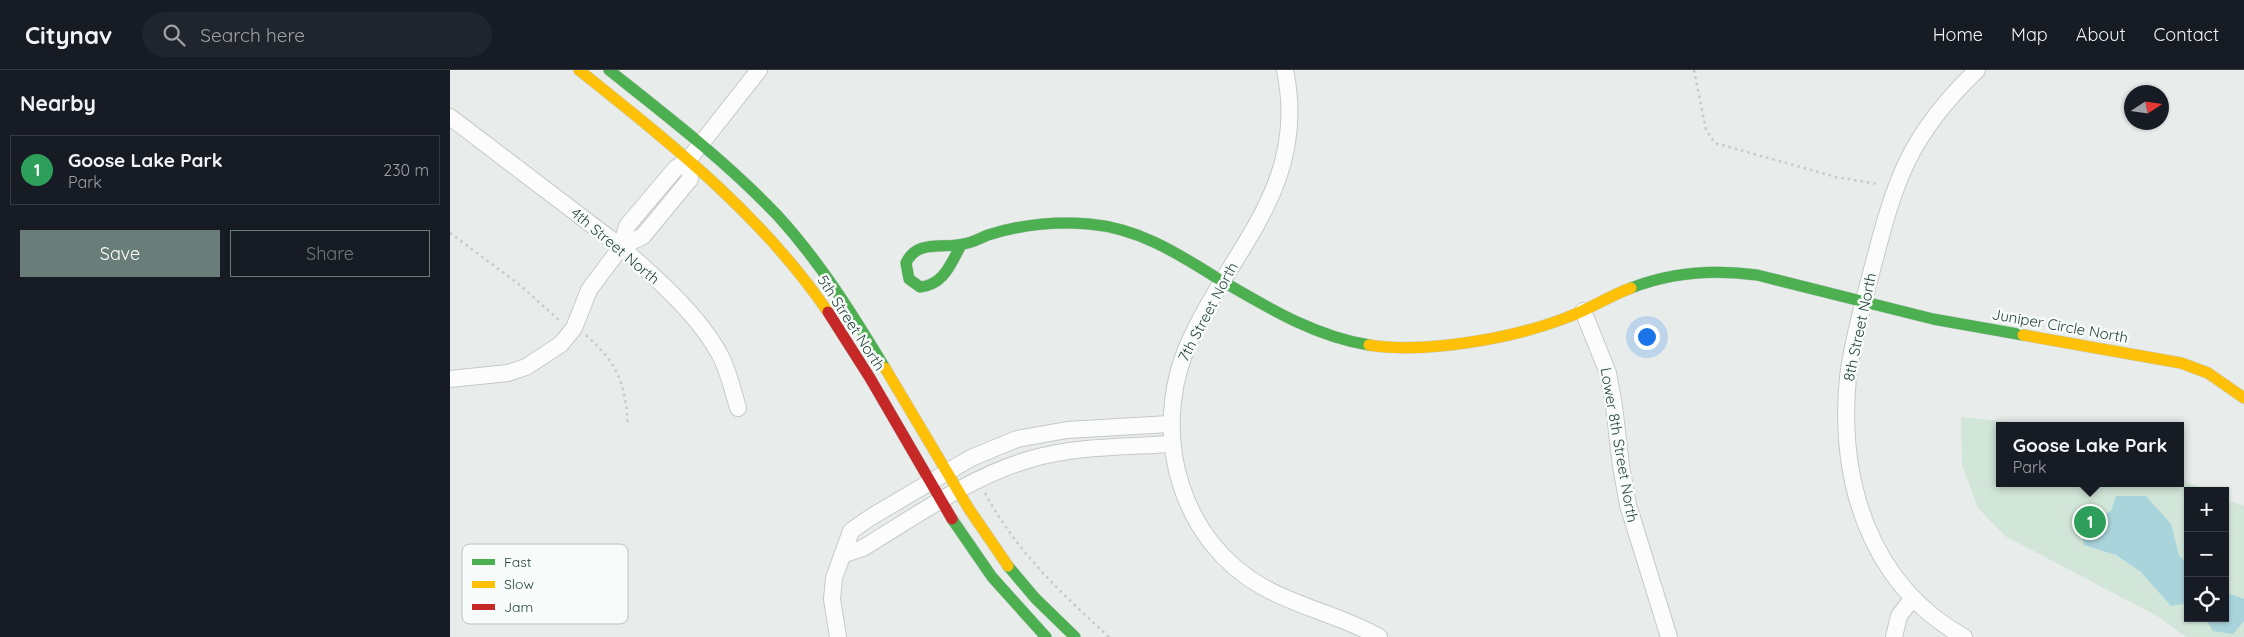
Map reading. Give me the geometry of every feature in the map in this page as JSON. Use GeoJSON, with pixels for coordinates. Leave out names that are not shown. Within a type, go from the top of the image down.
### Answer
{"type":"FeatureCollection","features":[{"type":"Feature","properties":{"kind":"street","name":"5th Street North"},"geometry":{"type":"LineString","coordinates":[[579,70],[689,159],[756,221],[806,280],[841,332],[966,542],[990,576],[1046,637]]}},
{"type":"Feature","properties":{"kind":"street","name":"5th Street North"},"geometry":{"type":"LineString","coordinates":[[609,70],[701,143],[772,210],[824,272],[860,327],[986,537],[1016,578],[1075,637]]}},
{"type":"Feature","properties":{"kind":"street"},"geometry":{"type":"LineString","coordinates":[[450,379],[508,373],[526,367],[561,344],[574,328],[589,290],[621,247],[627,226],[676,168],[689,159],[759,70]]}},
{"type":"Feature","properties":{"kind":"street","name":"7th Street North"},"geometry":{"type":"LineString","coordinates":[[1285,70],[1291,114],[1289,140],[1283,169],[1271,198],[1185,352],[1175,384],[1170,424],[1171,444],[1179,481],[1191,509],[1211,542],[1233,565],[1269,590],[1379,637]]}},
{"type":"Feature","properties":{"kind":"street","name":"8th Street North"},"geometry":{"type":"LineString","coordinates":[[1964,637],[1940,622],[1912,599],[1892,576],[1873,543],[1863,517],[1851,467],[1846,420],[1848,381],[1864,302],[1892,195],[1906,160],[1931,119],[1977,70]]}},
{"type":"Feature","properties":{"kind":"street","name":"4th Street North"},"geometry":{"type":"LineString","coordinates":[[450,117],[621,247],[648,270],[708,336],[729,373],[738,408]]}},
{"type":"Feature","properties":{"kind":"street","name":"Juniper Circle North"},"geometry":{"type":"LineString","coordinates":[[961,245],[944,275],[936,284],[920,287],[908,278],[906,262],[916,250],[932,246],[961,245],[989,235],[1037,225],[1062,222],[1094,223],[1124,229],[1149,238],[1310,328],[1346,341],[1391,348],[1427,348],[1457,344],[1536,327],[1583,311],[1644,282],[1702,271],[1733,272],[1757,275],[1949,322],[2180,363],[2208,373],[2244,398]]}},
{"type":"Feature","properties":{"kind":"street","name":"Lower 8th Street North"},"geometry":{"type":"LineString","coordinates":[[1583,311],[1608,373],[1628,505],[1669,637]]}},
{"type":"Feature","properties":{"kind":"street"},"geometry":{"type":"LineString","coordinates":[[838,637],[832,599],[834,578],[851,531],[946,472],[993,447],[1031,436],[1067,430],[1170,424]]}},
{"type":"Feature","properties":{"kind":"street"},"geometry":{"type":"LineString","coordinates":[[842,555],[863,548],[958,492],[1004,469],[1054,454],[1171,444]]}},
{"type":"Feature","properties":{"kind":"street"},"geometry":{"type":"LineString","coordinates":[[1894,637],[1898,619],[1912,599]]}},
{"type":"Feature","properties":{"kind":"path"},"geometry":{"type":"LineString","coordinates":[[1694,70],[1706,130],[1716,143],[1836,177],[1878,184]]}},
{"type":"Feature","properties":{"kind":"path"},"geometry":{"type":"LineString","coordinates":[[450,233],[520,285],[560,321]]}},
{"type":"Feature","properties":{"kind":"path"},"geometry":{"type":"LineString","coordinates":[[585,334],[602,349],[622,382],[626,392],[628,426]]}},
{"type":"Feature","properties":{"kind":"path"},"geometry":{"type":"LineString","coordinates":[[985,492],[1017,541],[1042,574],[1109,637]]}},
{"type":"Feature","properties":{"kind":"green space"},"geometry":{"type":"Polygon","coordinates":[[[1961,417],[2012,422],[1996,422],[1996,487],[2184,487],[2184,622],[2229,622],[2229,500],[2244,506],[2244,637],[2186,637],[2157,616],[2005,536],[1978,508],[1962,465],[1961,417]]]}},
{"type":"Feature","properties":{"kind":"green space"},"geometry":{"type":"Polygon","coordinates":[[[2184,480],[2198,487],[2184,487],[2184,480]]]}},
{"type":"Feature","properties":{"kind":"water"},"geometry":{"type":"Polygon","coordinates":[[[2116,496],[2146,496],[2171,524],[2179,555],[2184,560],[2184,604],[2171,606],[2141,572],[2116,555],[2084,545],[2080,527],[2111,511],[2116,496]]]}},
{"type":"Feature","properties":{"kind":"water"},"geometry":{"type":"Polygon","coordinates":[[[2229,593],[2244,599],[2244,621],[2233,634],[2213,631],[2207,622],[2229,622],[2229,593]]]}},
{"type":"Feature","properties":{"kind":"traffic: fast"},"geometry":{"type":"LineString","coordinates":[[609,70],[717,158],[778,216],[822,270],[885,368]]}},
{"type":"Feature","properties":{"kind":"traffic: fast"},"geometry":{"type":"LineString","coordinates":[[961,245],[946,272],[935,282],[920,287],[909,279],[906,263],[911,255],[931,246],[973,242],[988,235],[1038,225],[1076,223],[1107,226],[1140,236],[1172,251],[1290,319],[1328,335],[1369,345]]}},
{"type":"Feature","properties":{"kind":"traffic: fast"},"geometry":{"type":"LineString","coordinates":[[1631,288],[1677,275],[1709,272],[1741,273],[1757,275],[1933,319],[2023,335]]}},
{"type":"Feature","properties":{"kind":"traffic: fast"},"geometry":{"type":"LineString","coordinates":[[952,519],[992,577],[1046,637]]}},
{"type":"Feature","properties":{"kind":"traffic: fast"},"geometry":{"type":"LineString","coordinates":[[1008,566],[1035,598],[1075,637]]}},
{"type":"Feature","properties":{"kind":"traffic: slow"},"geometry":{"type":"LineString","coordinates":[[579,70],[680,153],[744,212],[802,276],[828,312]]}},
{"type":"Feature","properties":{"kind":"traffic: slow"},"geometry":{"type":"LineString","coordinates":[[1369,345],[1392,347],[1443,346],[1523,332],[1568,317],[1631,288]]}},
{"type":"Feature","properties":{"kind":"traffic: slow"},"geometry":{"type":"LineString","coordinates":[[2023,335],[2181,363],[2208,373],[2244,398]]}},
{"type":"Feature","properties":{"kind":"traffic: slow"},"geometry":{"type":"LineString","coordinates":[[885,368],[969,509],[1008,566]]}},
{"type":"Feature","properties":{"kind":"traffic: jam"},"geometry":{"type":"LineString","coordinates":[[828,312],[870,378],[952,519]]}},
{"type":"Feature","properties":{"kind":"place","name":"Goose Lake Park"},"geometry":{"type":"Point","coordinates":[2090,522]}}]}
